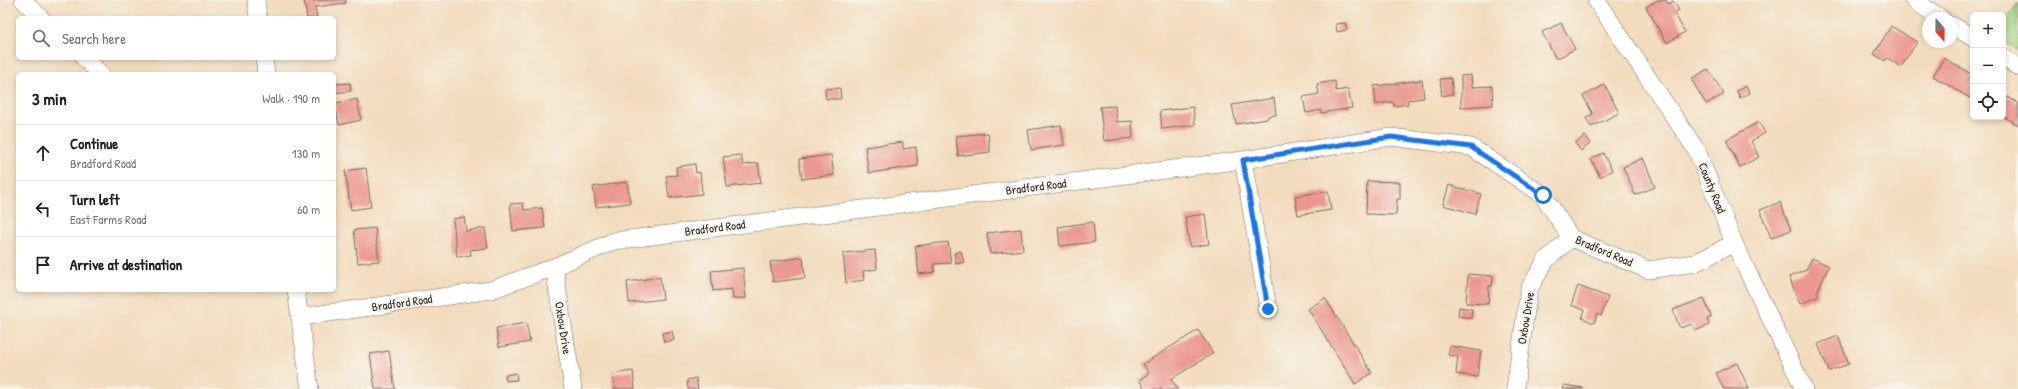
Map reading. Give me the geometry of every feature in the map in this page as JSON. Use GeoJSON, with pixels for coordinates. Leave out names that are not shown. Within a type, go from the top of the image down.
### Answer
{"type":"FeatureCollection","features":[{"type":"Feature","properties":{"kind":"street"},"geometry":{"type":"LineString","coordinates":[[23,0],[39,16]]}},
{"type":"Feature","properties":{"kind":"street"},"geometry":{"type":"LineString","coordinates":[[256,0],[258,16]]}},
{"type":"Feature","properties":{"kind":"street","name":"County Road"},"geometry":{"type":"LineString","coordinates":[[1596,0],[1697,151],[1734,243],[1804,389]]}},
{"type":"Feature","properties":{"kind":"street"},"geometry":{"type":"LineString","coordinates":[[1913,0],[1932,12]]}},
{"type":"Feature","properties":{"kind":"street"},"geometry":{"type":"LineString","coordinates":[[1958,29],[1970,36]]}},
{"type":"Feature","properties":{"kind":"street"},"geometry":{"type":"LineString","coordinates":[[2006,59],[2018,67]]}},
{"type":"Feature","properties":{"kind":"street"},"geometry":{"type":"LineString","coordinates":[[86,60],[99,72]]}},
{"type":"Feature","properties":{"kind":"street"},"geometry":{"type":"LineString","coordinates":[[264,60],[266,72]]}},
{"type":"Feature","properties":{"kind":"street","name":"Bradford Road"},"geometry":{"type":"LineString","coordinates":[[300,317],[491,290],[554,267],[614,241],[1243,160],[1391,137],[1471,147],[1543,195],[1571,238],[1648,270],[1695,263],[1734,243]]}},
{"type":"Feature","properties":{"kind":"street"},"geometry":{"type":"LineString","coordinates":[[1243,160],[1268,309]]}},
{"type":"Feature","properties":{"kind":"street","name":"Oxbow Drive"},"geometry":{"type":"LineString","coordinates":[[1515,389],[1529,289],[1546,260],[1571,238]]}},
{"type":"Feature","properties":{"kind":"street","name":"Oxbow Drive"},"geometry":{"type":"LineString","coordinates":[[554,267],[573,389]]}},
{"type":"Feature","properties":{"kind":"street"},"geometry":{"type":"LineString","coordinates":[[296,292],[310,389]]}},
{"type":"Feature","properties":{"kind":"green space"},"geometry":{"type":"Polygon","coordinates":[[[2018,3],[2018,50],[2006,42],[2006,19],[2018,3]]]}},
{"type":"Feature","properties":{"kind":"building"},"geometry":{"type":"Polygon","coordinates":[[[304,0],[346,0],[346,3],[315,7],[317,16],[307,16],[304,0]]]}},
{"type":"Feature","properties":{"kind":"building"},"geometry":{"type":"Polygon","coordinates":[[[1658,0],[1666,0],[1668,4],[1673,1],[1679,10],[1674,13],[1685,32],[1667,43],[1646,7],[1658,0]]]}},
{"type":"Feature","properties":{"kind":"building"},"geometry":{"type":"Polygon","coordinates":[[[1345,23],[1347,30],[1337,32],[1336,24],[1345,23]]]}},
{"type":"Feature","properties":{"kind":"building"},"geometry":{"type":"Polygon","coordinates":[[[1561,23],[1575,49],[1556,59],[1542,32],[1561,23]]]}},
{"type":"Feature","properties":{"kind":"building"},"geometry":{"type":"Polygon","coordinates":[[[1891,26],[1917,42],[1901,67],[1887,58],[1885,61],[1874,54],[1891,26]]]}},
{"type":"Feature","properties":{"kind":"building"},"geometry":{"type":"Polygon","coordinates":[[[1944,58],[1970,73],[1970,98],[1933,76],[1944,58]]]}},
{"type":"Feature","properties":{"kind":"building"},"geometry":{"type":"Polygon","coordinates":[[[1708,69],[1724,94],[1706,104],[1691,79],[1708,69]]]}},
{"type":"Feature","properties":{"kind":"building"},"geometry":{"type":"Polygon","coordinates":[[[1471,75],[1472,87],[1492,86],[1493,105],[1461,107],[1461,76],[1471,75]]]}},
{"type":"Feature","properties":{"kind":"building"},"geometry":{"type":"Polygon","coordinates":[[[1451,78],[1453,94],[1442,96],[1440,79],[1451,78]]]}},
{"type":"Feature","properties":{"kind":"building"},"geometry":{"type":"Polygon","coordinates":[[[1422,80],[1424,98],[1407,100],[1408,104],[1394,106],[1393,102],[1376,104],[1374,86],[1422,80]]]}},
{"type":"Feature","properties":{"kind":"building"},"geometry":{"type":"Polygon","coordinates":[[[1335,81],[1336,91],[1348,89],[1352,108],[1321,113],[1321,110],[1306,113],[1303,97],[1319,94],[1317,84],[1335,81]]]}},
{"type":"Feature","properties":{"kind":"building"},"geometry":{"type":"Polygon","coordinates":[[[350,83],[351,91],[336,93],[336,84],[350,83]]]}},
{"type":"Feature","properties":{"kind":"building"},"geometry":{"type":"Polygon","coordinates":[[[1605,85],[1619,113],[1591,127],[1586,118],[1593,114],[1583,96],[1605,85]]]}},
{"type":"Feature","properties":{"kind":"building"},"geometry":{"type":"Polygon","coordinates":[[[1746,86],[1750,93],[1740,98],[1737,91],[1746,86]]]}},
{"type":"Feature","properties":{"kind":"building"},"geometry":{"type":"Polygon","coordinates":[[[840,88],[841,99],[826,99],[825,89],[840,88]]]}},
{"type":"Feature","properties":{"kind":"building"},"geometry":{"type":"Polygon","coordinates":[[[2008,97],[2018,103],[2018,125],[2006,118],[2006,100],[2008,97]]]}},
{"type":"Feature","properties":{"kind":"building"},"geometry":{"type":"Polygon","coordinates":[[[1274,98],[1276,115],[1268,116],[1267,119],[1236,124],[1232,105],[1274,98]]]}},
{"type":"Feature","properties":{"kind":"building"},"geometry":{"type":"Polygon","coordinates":[[[357,99],[361,120],[339,125],[336,103],[357,99]]]}},
{"type":"Feature","properties":{"kind":"building"},"geometry":{"type":"Polygon","coordinates":[[[1115,106],[1117,122],[1132,121],[1133,138],[1104,141],[1100,107],[1115,106]]]}},
{"type":"Feature","properties":{"kind":"building"},"geometry":{"type":"Polygon","coordinates":[[[1193,107],[1195,125],[1162,129],[1160,111],[1193,107]]]}},
{"type":"Feature","properties":{"kind":"building"},"geometry":{"type":"Polygon","coordinates":[[[1759,122],[1765,133],[1751,141],[1759,157],[1740,167],[1726,140],[1759,122]]]}},
{"type":"Feature","properties":{"kind":"building"},"geometry":{"type":"Polygon","coordinates":[[[1061,125],[1064,145],[1031,150],[1028,130],[1061,125]]]}},
{"type":"Feature","properties":{"kind":"building"},"geometry":{"type":"Polygon","coordinates":[[[988,133],[990,152],[958,156],[956,136],[988,133]]]}},
{"type":"Feature","properties":{"kind":"building"},"geometry":{"type":"Polygon","coordinates":[[[1585,136],[1591,143],[1581,151],[1575,143],[1585,136]]]}},
{"type":"Feature","properties":{"kind":"building"},"geometry":{"type":"Polygon","coordinates":[[[903,142],[903,149],[916,147],[918,166],[869,173],[865,147],[903,142]]]}},
{"type":"Feature","properties":{"kind":"building"},"geometry":{"type":"Polygon","coordinates":[[[1603,153],[1612,170],[1600,177],[1591,159],[1603,153]]]}},
{"type":"Feature","properties":{"kind":"building"},"geometry":{"type":"Polygon","coordinates":[[[741,155],[743,165],[758,163],[761,183],[727,187],[723,157],[741,155]]]}},
{"type":"Feature","properties":{"kind":"building"},"geometry":{"type":"Polygon","coordinates":[[[831,155],[834,175],[802,179],[799,159],[831,155]]]}},
{"type":"Feature","properties":{"kind":"building"},"geometry":{"type":"Polygon","coordinates":[[[1643,158],[1655,187],[1635,195],[1623,167],[1643,158]]]}},
{"type":"Feature","properties":{"kind":"building"},"geometry":{"type":"Polygon","coordinates":[[[695,164],[696,173],[700,172],[702,194],[669,198],[666,176],[677,175],[676,167],[695,164]]]}},
{"type":"Feature","properties":{"kind":"building"},"geometry":{"type":"Polygon","coordinates":[[[366,168],[371,207],[351,210],[345,171],[366,168]]]}},
{"type":"Feature","properties":{"kind":"building"},"geometry":{"type":"Polygon","coordinates":[[[1367,181],[1400,182],[1400,199],[1397,199],[1396,215],[1366,214],[1367,181]]]}},
{"type":"Feature","properties":{"kind":"building"},"geometry":{"type":"Polygon","coordinates":[[[627,182],[630,203],[596,207],[593,187],[627,182]]]}},
{"type":"Feature","properties":{"kind":"building"},"geometry":{"type":"Polygon","coordinates":[[[1449,185],[1481,194],[1475,214],[1443,205],[1449,185]]]}},
{"type":"Feature","properties":{"kind":"building"},"geometry":{"type":"Polygon","coordinates":[[[1328,191],[1331,210],[1298,215],[1295,196],[1328,191]]]}},
{"type":"Feature","properties":{"kind":"building"},"geometry":{"type":"Polygon","coordinates":[[[1780,202],[1791,230],[1771,238],[1760,210],[1780,202]]]}},
{"type":"Feature","properties":{"kind":"building"},"geometry":{"type":"Polygon","coordinates":[[[523,203],[524,210],[542,208],[545,228],[513,231],[510,204],[523,203]]]}},
{"type":"Feature","properties":{"kind":"building"},"geometry":{"type":"Polygon","coordinates":[[[1205,214],[1209,244],[1190,247],[1185,217],[1205,214]]]}},
{"type":"Feature","properties":{"kind":"building"},"geometry":{"type":"Polygon","coordinates":[[[464,217],[466,231],[485,228],[488,248],[470,250],[471,255],[457,257],[453,219],[464,217]]]}},
{"type":"Feature","properties":{"kind":"building"},"geometry":{"type":"Polygon","coordinates":[[[1093,222],[1095,242],[1060,246],[1058,227],[1093,222]]]}},
{"type":"Feature","properties":{"kind":"building"},"geometry":{"type":"Polygon","coordinates":[[[375,228],[379,261],[358,263],[354,230],[375,228]]]}},
{"type":"Feature","properties":{"kind":"building"},"geometry":{"type":"Polygon","coordinates":[[[1021,229],[1023,250],[990,254],[987,233],[1021,229]]]}},
{"type":"Feature","properties":{"kind":"building"},"geometry":{"type":"Polygon","coordinates":[[[948,242],[951,263],[934,264],[935,272],[919,274],[915,246],[948,242]]]}},
{"type":"Feature","properties":{"kind":"building"},"geometry":{"type":"Polygon","coordinates":[[[875,250],[877,269],[863,271],[864,280],[846,283],[843,253],[875,250]]]}},
{"type":"Feature","properties":{"kind":"building"},"geometry":{"type":"Polygon","coordinates":[[[961,251],[964,262],[956,264],[954,253],[961,251]]]}},
{"type":"Feature","properties":{"kind":"building"},"geometry":{"type":"Polygon","coordinates":[[[803,257],[805,278],[773,282],[770,262],[803,257]]]}},
{"type":"Feature","properties":{"kind":"building"},"geometry":{"type":"Polygon","coordinates":[[[1812,258],[1829,266],[1817,292],[1819,296],[1800,304],[1789,277],[1806,270],[1812,258]]]}},
{"type":"Feature","properties":{"kind":"building"},"geometry":{"type":"Polygon","coordinates":[[[743,268],[746,298],[733,299],[732,289],[713,291],[711,271],[743,268]]]}},
{"type":"Feature","properties":{"kind":"building"},"geometry":{"type":"Polygon","coordinates":[[[1468,274],[1493,276],[1492,286],[1489,286],[1488,304],[1466,303],[1468,274]]]}},
{"type":"Feature","properties":{"kind":"building"},"geometry":{"type":"Polygon","coordinates":[[[660,277],[663,299],[629,303],[627,282],[660,277]]]}},
{"type":"Feature","properties":{"kind":"building"},"geometry":{"type":"Polygon","coordinates":[[[1578,286],[1608,297],[1601,316],[1597,314],[1594,323],[1582,318],[1585,310],[1571,305],[1578,286]]]}},
{"type":"Feature","properties":{"kind":"building"},"geometry":{"type":"Polygon","coordinates":[[[1325,298],[1372,373],[1355,384],[1308,309],[1325,298]]]}},
{"type":"Feature","properties":{"kind":"building"},"geometry":{"type":"Polygon","coordinates":[[[1704,298],[1711,317],[1707,319],[1709,325],[1695,331],[1692,324],[1680,328],[1673,310],[1704,298]]]}},
{"type":"Feature","properties":{"kind":"building"},"geometry":{"type":"Polygon","coordinates":[[[1459,307],[1472,309],[1471,318],[1458,316],[1459,307]]]}},
{"type":"Feature","properties":{"kind":"building"},"geometry":{"type":"Polygon","coordinates":[[[526,323],[530,342],[499,347],[496,328],[526,323]]]}},
{"type":"Feature","properties":{"kind":"building"},"geometry":{"type":"Polygon","coordinates":[[[1198,330],[1213,353],[1171,379],[1178,389],[1145,389],[1139,380],[1149,373],[1143,364],[1198,330]]]}},
{"type":"Feature","properties":{"kind":"building"},"geometry":{"type":"Polygon","coordinates":[[[672,331],[674,340],[664,342],[662,333],[672,331]]]}},
{"type":"Feature","properties":{"kind":"building"},"geometry":{"type":"Polygon","coordinates":[[[1838,336],[1849,364],[1829,371],[1818,344],[1838,336]]]}},
{"type":"Feature","properties":{"kind":"building"},"geometry":{"type":"Polygon","coordinates":[[[1450,346],[1481,351],[1477,377],[1456,374],[1458,357],[1448,355],[1450,346]]]}},
{"type":"Feature","properties":{"kind":"building"},"geometry":{"type":"Polygon","coordinates":[[[389,351],[395,389],[375,389],[370,354],[389,351]]]}},
{"type":"Feature","properties":{"kind":"building"},"geometry":{"type":"Polygon","coordinates":[[[1737,363],[1749,389],[1724,389],[1716,373],[1737,363]]]}},
{"type":"Feature","properties":{"kind":"building"},"geometry":{"type":"Polygon","coordinates":[[[633,371],[635,389],[614,389],[612,374],[633,371]]]}},
{"type":"Feature","properties":{"kind":"building"},"geometry":{"type":"Polygon","coordinates":[[[516,373],[517,380],[506,381],[505,375],[516,373]]]}},
{"type":"Feature","properties":{"kind":"building"},"geometry":{"type":"Polygon","coordinates":[[[696,378],[698,389],[688,389],[687,380],[696,378]]]}},
{"type":"Feature","properties":{"kind":"building"},"geometry":{"type":"Polygon","coordinates":[[[1564,385],[1583,388],[1583,389],[1563,389],[1564,385]]]}},
{"type":"Feature","properties":{"kind":"route"},"geometry":{"type":"LineString","coordinates":[[1268,309],[1243,160],[1391,137],[1471,147],[1543,195]]}}]}
